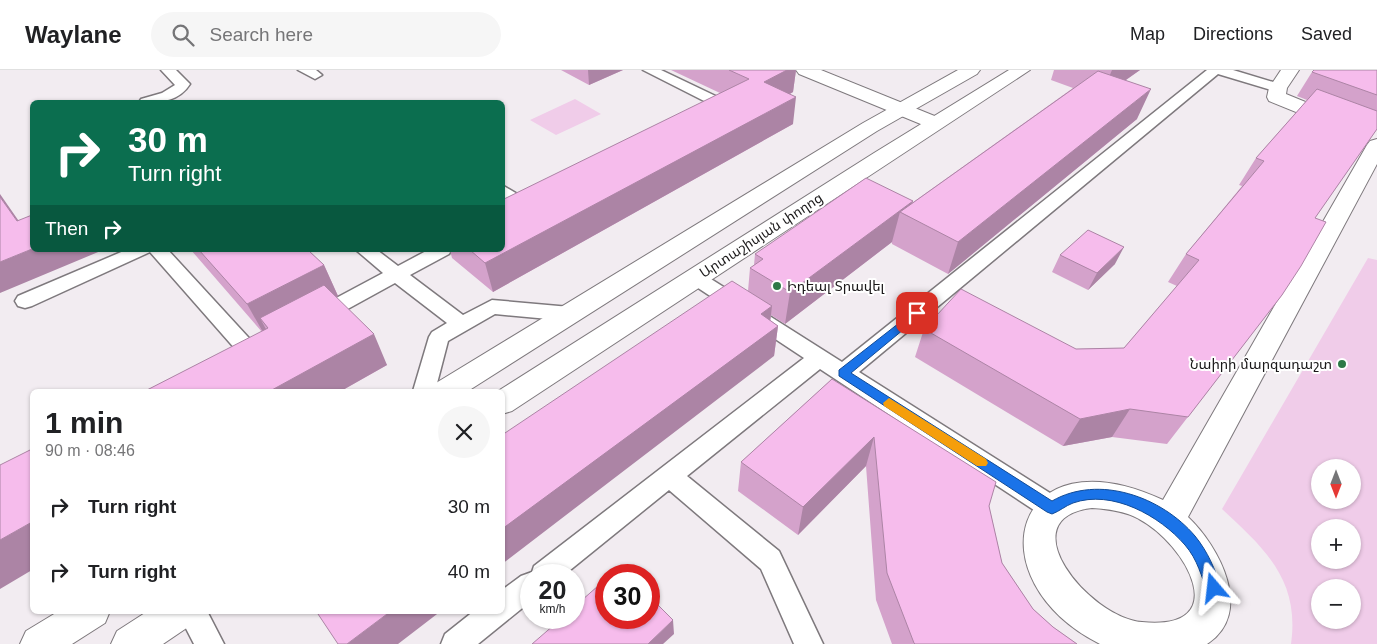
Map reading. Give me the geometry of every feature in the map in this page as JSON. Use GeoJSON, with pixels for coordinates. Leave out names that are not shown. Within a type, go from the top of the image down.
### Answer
{"type":"FeatureCollection","features":[{"type":"Feature","properties":{"kind":"main road"},"geometry":{"type":"LineString","coordinates":[[805,70],[935,123]]}},
{"type":"Feature","properties":{"kind":"main road"},"geometry":{"type":"LineString","coordinates":[[449,389],[900,110],[971,70]]}},
{"type":"Feature","properties":{"kind":"main road","name":"Արտաշիսյան փողոց"},"geometry":{"type":"LineString","coordinates":[[505,401],[935,123],[1021,70]]}},
{"type":"Feature","properties":{"kind":"main road"},"geometry":{"type":"LineString","coordinates":[[1290,70],[1278,88],[1275,96],[1278,99],[1350,126]]}},
{"type":"Feature","properties":{"kind":"main road"},"geometry":{"type":"LineString","coordinates":[[1169,520],[1374,138]]}},
{"type":"Feature","properties":{"kind":"main road"},"geometry":{"type":"LineString","coordinates":[[1092,494],[1117,496],[1144,506],[1169,520],[1190,541],[1206,564],[1214,588],[1212,611],[1199,630],[1177,641],[1148,643],[1116,634],[1086,617],[1062,595],[1046,570],[1039,545],[1042,525],[1052,508],[1070,498],[1092,494]]}},
{"type":"Feature","properties":{"kind":"main road"},"geometry":{"type":"LineString","coordinates":[[39,644],[87,614]]}},
{"type":"Feature","properties":{"kind":"main road"},"geometry":{"type":"LineString","coordinates":[[130,644],[176,614]]}},
{"type":"Feature","properties":{"kind":"lane"},"geometry":{"type":"LineString","coordinates":[[152,100],[174,93],[182,87],[183,84],[168,70]]}},
{"type":"Feature","properties":{"kind":"lane"},"geometry":{"type":"LineString","coordinates":[[650,70],[721,104],[695,117]]}},
{"type":"Feature","properties":{"kind":"lane"},"geometry":{"type":"LineString","coordinates":[[843,373],[1217,70],[1278,88]]}},
{"type":"Feature","properties":{"kind":"lane"},"geometry":{"type":"LineString","coordinates":[[505,194],[518,210],[542,197]]}},
{"type":"Feature","properties":{"kind":"lane"},"geometry":{"type":"LineString","coordinates":[[26,301],[137,252]]}},
{"type":"Feature","properties":{"kind":"lane"},"geometry":{"type":"LineString","coordinates":[[160,252],[259,348],[218,370]]}},
{"type":"Feature","properties":{"kind":"lane"},"geometry":{"type":"LineString","coordinates":[[367,252],[461,324]]}},
{"type":"Feature","properties":{"kind":"lane"},"geometry":{"type":"LineString","coordinates":[[302,325],[438,252]]}},
{"type":"Feature","properties":{"kind":"lane"},"geometry":{"type":"LineString","coordinates":[[696,278],[1052,508]]}},
{"type":"Feature","properties":{"kind":"lane"},"geometry":{"type":"LineString","coordinates":[[425,389],[436,355],[438,337],[492,307],[570,314]]}},
{"type":"Feature","properties":{"kind":"lane"},"geometry":{"type":"LineString","coordinates":[[558,564],[819,358]]}},
{"type":"Feature","properties":{"kind":"lane"},"geometry":{"type":"LineString","coordinates":[[670,477],[770,560],[809,644]]}},
{"type":"Feature","properties":{"kind":"lane"},"geometry":{"type":"LineString","coordinates":[[505,605],[520,593]]}},
{"type":"Feature","properties":{"kind":"lane"},"geometry":{"type":"LineString","coordinates":[[193,614],[210,644]]}},
{"type":"Feature","properties":{"kind":"lane"},"geometry":{"type":"LineString","coordinates":[[455,644],[493,614]]}},
{"type":"Feature","properties":{"kind":"shaded area"},"geometry":{"type":"Polygon","coordinates":[[[575,99],[601,114],[556,135],[530,120],[575,99]]]}},
{"type":"Feature","properties":{"kind":"shaded area","name":"Նաիրի մարզադաշտ"},"geometry":{"type":"Polygon","coordinates":[[[1368,258],[1377,260],[1377,644],[1291,644],[1292,621],[1290,602],[1284,584],[1265,552],[1222,509],[1368,258]]]}},
{"type":"Feature","properties":{"kind":"building"},"geometry":{"type":"Polygon","coordinates":[[[729,70],[787,70],[764,82],[796,97],[485,263],[472,252],[505,252],[505,199],[749,79],[729,70]]]}},
{"type":"Feature","properties":{"kind":"building"},"geometry":{"type":"Polygon","coordinates":[[[1314,70],[1377,70],[1377,95],[1312,72],[1314,70]]]}},
{"type":"Feature","properties":{"kind":"building"},"geometry":{"type":"Polygon","coordinates":[[[1098,71],[1151,89],[958,242],[900,212],[1098,71]]]}},
{"type":"Feature","properties":{"kind":"building"},"geometry":{"type":"Polygon","coordinates":[[[1317,89],[1377,111],[1377,129],[1315,218],[1326,222],[1282,295],[1188,417],[1130,409],[1080,419],[924,329],[961,289],[1076,349],[1124,348],[1199,260],[1186,254],[1264,161],[1256,158],[1317,89]]]}},
{"type":"Feature","properties":{"kind":"building"},"geometry":{"type":"Polygon","coordinates":[[[866,178],[913,201],[790,292],[750,268],[763,259],[755,254],[866,178]]]}},
{"type":"Feature","properties":{"kind":"building"},"geometry":{"type":"Polygon","coordinates":[[[0,197],[17,221],[30,216],[30,250],[0,262],[0,197]]]}},
{"type":"Feature","properties":{"kind":"building"},"geometry":{"type":"Polygon","coordinates":[[[1088,230],[1124,247],[1097,273],[1060,255],[1088,230]]]}},
{"type":"Feature","properties":{"kind":"building"},"geometry":{"type":"Polygon","coordinates":[[[201,252],[310,252],[324,265],[247,304],[201,252]]]}},
{"type":"Feature","properties":{"kind":"building"},"geometry":{"type":"Polygon","coordinates":[[[732,281],[772,306],[761,314],[778,326],[505,527],[505,433],[732,281]]]}},
{"type":"Feature","properties":{"kind":"building"},"geometry":{"type":"Polygon","coordinates":[[[324,285],[374,334],[274,389],[149,389],[268,328],[260,318],[324,285]]]}},
{"type":"Feature","properties":{"kind":"building"},"geometry":{"type":"Polygon","coordinates":[[[832,379],[996,482],[989,506],[1002,563],[1033,609],[1053,627],[1077,644],[914,643],[887,573],[874,437],[803,507],[741,462],[832,379]]]}},
{"type":"Feature","properties":{"kind":"building"},"geometry":{"type":"Polygon","coordinates":[[[30,450],[30,523],[0,540],[0,465],[30,450]]]}},
{"type":"Feature","properties":{"kind":"building"},"geometry":{"type":"Polygon","coordinates":[[[595,589],[595,629],[660,629],[660,607],[673,620],[648,644],[532,644],[549,629],[585,629],[585,597],[595,589]]]}},
{"type":"Feature","properties":{"kind":"building"},"geometry":{"type":"Polygon","coordinates":[[[318,614],[387,614],[347,644],[338,644],[318,614]]]}},
{"type":"Feature","properties":{"kind":"slow traffic"},"geometry":{"type":"LineString","coordinates":[[889,403],[982,463]]}},
{"type":"Feature","properties":{"kind":"place","name":"Իդեալ Տրավել"},"geometry":{"type":"Point","coordinates":[777,286]}},
{"type":"Feature","properties":{"kind":"place","name":"Նաիրի մարզադաշտ"},"geometry":{"type":"Point","coordinates":[1342,364]}},
{"type":"Feature","properties":{"kind":"route"},"geometry":{"type":"LineString","coordinates":[[917,313],[843,373],[1052,508],[1070,498],[1092,494],[1117,496],[1144,506],[1169,520],[1190,541],[1206,564],[1214,588]]}}]}
